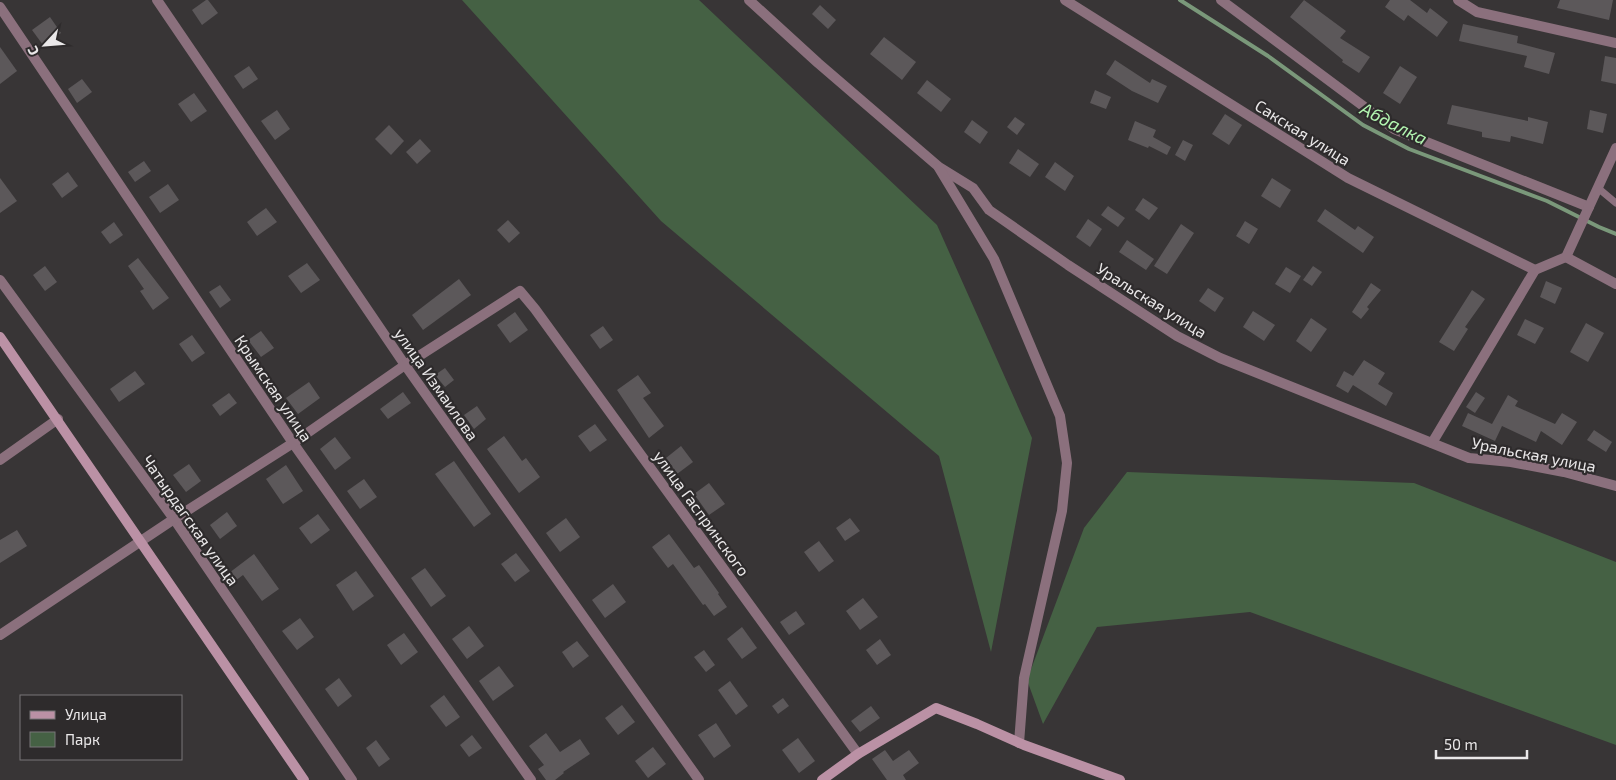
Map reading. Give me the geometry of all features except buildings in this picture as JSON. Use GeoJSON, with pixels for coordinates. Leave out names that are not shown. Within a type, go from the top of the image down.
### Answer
{"type":"FeatureCollection","features":[{"type":"Feature","properties":{"kind":"main road"},"geometry":{"type":"LineString","coordinates":[[0,337],[304,780]]}},
{"type":"Feature","properties":{"kind":"main road"},"geometry":{"type":"LineString","coordinates":[[822,780],[858,754],[936,708],[1019,743],[1120,780]]}},
{"type":"Feature","properties":{"kind":"street","name":"улица Измаилова"},"geometry":{"type":"LineString","coordinates":[[156,0],[404,365],[699,780]]}},
{"type":"Feature","properties":{"kind":"street","name":"Уральская улица"},"geometry":{"type":"LineString","coordinates":[[749,0],[818,63],[939,167],[973,188],[989,210],[1068,265],[1177,336],[1220,358],[1469,458],[1511,462],[1564,472],[1616,486]]}},
{"type":"Feature","properties":{"kind":"street","name":"Сакская улица"},"geometry":{"type":"LineString","coordinates":[[1065,0],[1348,178],[1535,270]]}},
{"type":"Feature","properties":{"kind":"street"},"geometry":{"type":"LineString","coordinates":[[1221,0],[1394,129],[1585,215]]}},
{"type":"Feature","properties":{"kind":"street"},"geometry":{"type":"LineString","coordinates":[[1458,0],[1477,12],[1616,43]]}},
{"type":"Feature","properties":{"kind":"street","name":"Крымская улица"},"geometry":{"type":"LineString","coordinates":[[0,7],[293,443],[532,780]]}},
{"type":"Feature","properties":{"kind":"street"},"geometry":{"type":"LineString","coordinates":[[1432,443],[1535,270],[1566,257],[1616,148]]}},
{"type":"Feature","properties":{"kind":"street"},"geometry":{"type":"LineString","coordinates":[[939,167],[994,259],[1060,416],[1066,454],[1067,463],[1062,511],[1024,678],[1019,743]]}},
{"type":"Feature","properties":{"kind":"street"},"geometry":{"type":"LineString","coordinates":[[1566,257],[1616,284]]}},
{"type":"Feature","properties":{"kind":"street","name":"Чатырдагская улица"},"geometry":{"type":"LineString","coordinates":[[0,280],[174,519],[352,780]]}},
{"type":"Feature","properties":{"kind":"street","name":"улица Гаспринского"},"geometry":{"type":"LineString","coordinates":[[404,365],[520,291],[535,309],[858,754]]}},
{"type":"Feature","properties":{"kind":"street"},"geometry":{"type":"LineString","coordinates":[[0,635],[174,519],[293,443],[404,365]]}},
{"type":"Feature","properties":{"kind":"street"},"geometry":{"type":"LineString","coordinates":[[0,460],[58,420]]}},
{"type":"Feature","properties":{"kind":"lane"},"geometry":{"type":"LineString","coordinates":[[1598,188],[1616,203]]}},
{"type":"Feature","properties":{"kind":"green space"},"geometry":{"type":"Polygon","coordinates":[[[462,0],[699,0],[937,225],[1032,438],[991,652],[939,456],[661,221],[462,0]]]}},
{"type":"Feature","properties":{"kind":"green space"},"geometry":{"type":"Polygon","coordinates":[[[1127,472],[1414,483],[1616,562],[1616,745],[1250,612],[1097,627],[1043,724],[1027,680],[1084,528],[1127,472]]]}},
{"type":"Feature","properties":{"kind":"waterway","name":"Абдалка"},"geometry":{"type":"LineString","coordinates":[[1180,0],[1268,56],[1363,125],[1409,149],[1547,201],[1616,234]]}}]}
